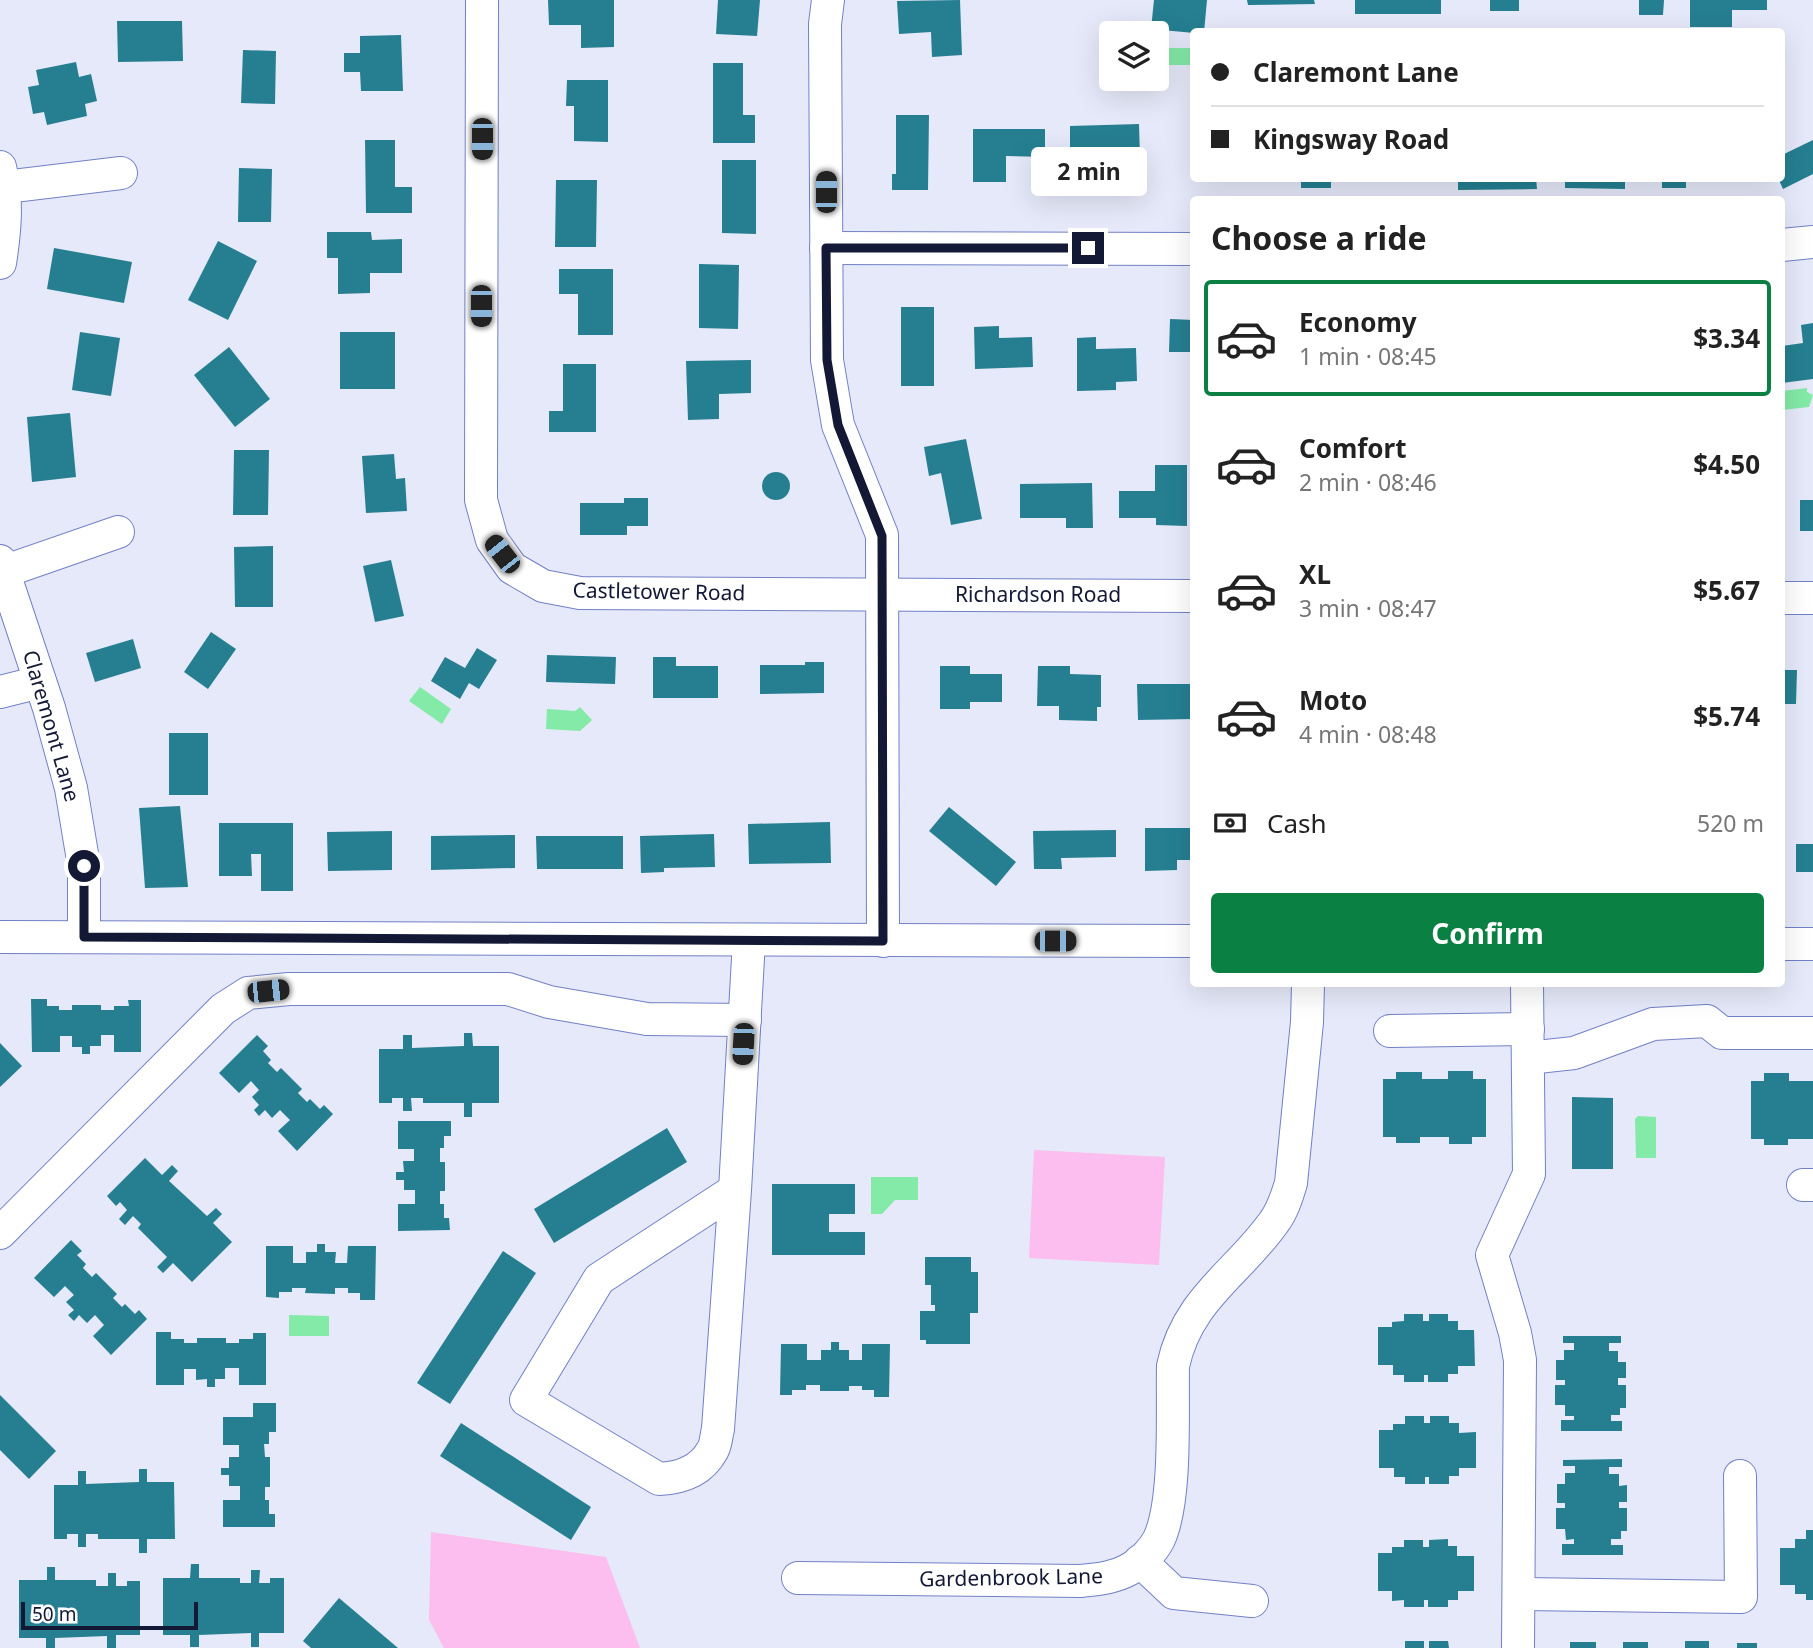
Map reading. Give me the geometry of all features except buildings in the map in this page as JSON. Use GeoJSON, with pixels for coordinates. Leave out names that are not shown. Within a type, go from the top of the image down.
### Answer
{"type":"FeatureCollection","features":[{"type":"Feature","properties":{"kind":"street","name":"Castletower Road"},"geometry":{"type":"LineString","coordinates":[[482,0],[481,500],[492,540],[512,568],[543,586],[580,593],[883,595]]}},
{"type":"Feature","properties":{"kind":"street"},"geometry":{"type":"LineString","coordinates":[[828,0],[825,24],[827,360],[838,425],[882,536],[883,941]]}},
{"type":"Feature","properties":{"kind":"street"},"geometry":{"type":"LineString","coordinates":[[0,263],[5,236],[2,177],[121,173]]}},
{"type":"Feature","properties":{"kind":"street"},"geometry":{"type":"LineString","coordinates":[[1785,245],[1813,242]]}},
{"type":"Feature","properties":{"kind":"street"},"geometry":{"type":"LineString","coordinates":[[826,248],[1190,249]]}},
{"type":"Feature","properties":{"kind":"street"},"geometry":{"type":"LineString","coordinates":[[2,566],[118,532]]}},
{"type":"Feature","properties":{"kind":"street","name":"Claremont Lane"},"geometry":{"type":"LineString","coordinates":[[2,566],[71,788],[84,866],[84,937]]}},
{"type":"Feature","properties":{"kind":"street","name":"Richardson Road"},"geometry":{"type":"LineString","coordinates":[[883,595],[1190,596]]}},
{"type":"Feature","properties":{"kind":"street"},"geometry":{"type":"LineString","coordinates":[[1785,598],[1813,598]]}},
{"type":"Feature","properties":{"kind":"street"},"geometry":{"type":"LineString","coordinates":[[0,692],[40,682]]}},
{"type":"Feature","properties":{"kind":"street"},"geometry":{"type":"LineString","coordinates":[[0,937],[1190,941]]}},
{"type":"Feature","properties":{"kind":"street"},"geometry":{"type":"LineString","coordinates":[[735,1190],[599,1279],[526,1400],[659,1479],[676,1478],[695,1470],[713,1451],[718,1429],[735,1190],[750,940]]}},
{"type":"Feature","properties":{"kind":"street"},"geometry":{"type":"LineString","coordinates":[[1785,944],[1813,944]]}},
{"type":"Feature","properties":{"kind":"street","name":"Gardenbrook Lane"},"geometry":{"type":"LineString","coordinates":[[798,1578],[1081,1581],[1111,1577],[1130,1569],[1140,1561],[1158,1540],[1164,1521],[1170,1485],[1173,1366],[1177,1347],[1187,1322],[1274,1223],[1283,1208],[1291,1183],[1308,987]]}},
{"type":"Feature","properties":{"kind":"street"},"geometry":{"type":"LineString","coordinates":[[1518,1648],[1520,1360],[1515,1333],[1492,1255],[1529,1174],[1527,987]]}},
{"type":"Feature","properties":{"kind":"street"},"geometry":{"type":"LineString","coordinates":[[0,1233],[223,1009],[248,993],[289,989],[509,989],[549,1002],[647,1019],[745,1020]]}},
{"type":"Feature","properties":{"kind":"street"},"geometry":{"type":"LineString","coordinates":[[1390,1031],[1528,1044],[1574,1053],[1653,1024],[1707,1021],[1723,1032],[1813,1033]]}},
{"type":"Feature","properties":{"kind":"street"},"geometry":{"type":"LineString","coordinates":[[1519,1594],[1741,1597],[1740,1476]]}},
{"type":"Feature","properties":{"kind":"street"},"geometry":{"type":"LineString","coordinates":[[1140,1561],[1174,1593],[1252,1601]]}},
{"type":"Feature","properties":{"kind":"shaded area"},"geometry":{"type":"Polygon","coordinates":[[[1169,48],[1190,48],[1190,65],[1169,65],[1169,48]]]}},
{"type":"Feature","properties":{"kind":"shaded area"},"geometry":{"type":"Polygon","coordinates":[[[1807,388],[1807,392],[1813,395],[1809,407],[1785,410],[1785,391],[1807,388]]]}},
{"type":"Feature","properties":{"kind":"shaded area"},"geometry":{"type":"Polygon","coordinates":[[[420,687],[451,709],[442,724],[409,701],[420,687]]]}},
{"type":"Feature","properties":{"kind":"shaded area"},"geometry":{"type":"Polygon","coordinates":[[[580,707],[592,720],[580,731],[546,729],[547,709],[575,711],[580,707]]]}},
{"type":"Feature","properties":{"kind":"shaded area"},"geometry":{"type":"Polygon","coordinates":[[[1638,1116],[1656,1117],[1656,1158],[1636,1158],[1635,1119],[1638,1116]]]}},
{"type":"Feature","properties":{"kind":"shaded area"},"geometry":{"type":"Polygon","coordinates":[[[1034,1150],[1165,1157],[1159,1265],[1029,1258],[1034,1150]]]}},
{"type":"Feature","properties":{"kind":"shaded area"},"geometry":{"type":"Polygon","coordinates":[[[871,1177],[918,1177],[918,1200],[895,1200],[882,1214],[871,1214],[871,1177]]]}},
{"type":"Feature","properties":{"kind":"shaded area"},"geometry":{"type":"Polygon","coordinates":[[[289,1315],[329,1316],[329,1336],[289,1336],[289,1315]]]}},
{"type":"Feature","properties":{"kind":"shaded area"},"geometry":{"type":"Polygon","coordinates":[[[431,1532],[606,1557],[640,1648],[444,1648],[429,1620],[431,1532]]]}},
{"type":"Feature","properties":{"kind":"route"},"geometry":{"type":"LineString","coordinates":[[84,866],[84,937],[883,941],[882,536],[838,425],[827,360],[826,248],[1088,248]]}}]}
